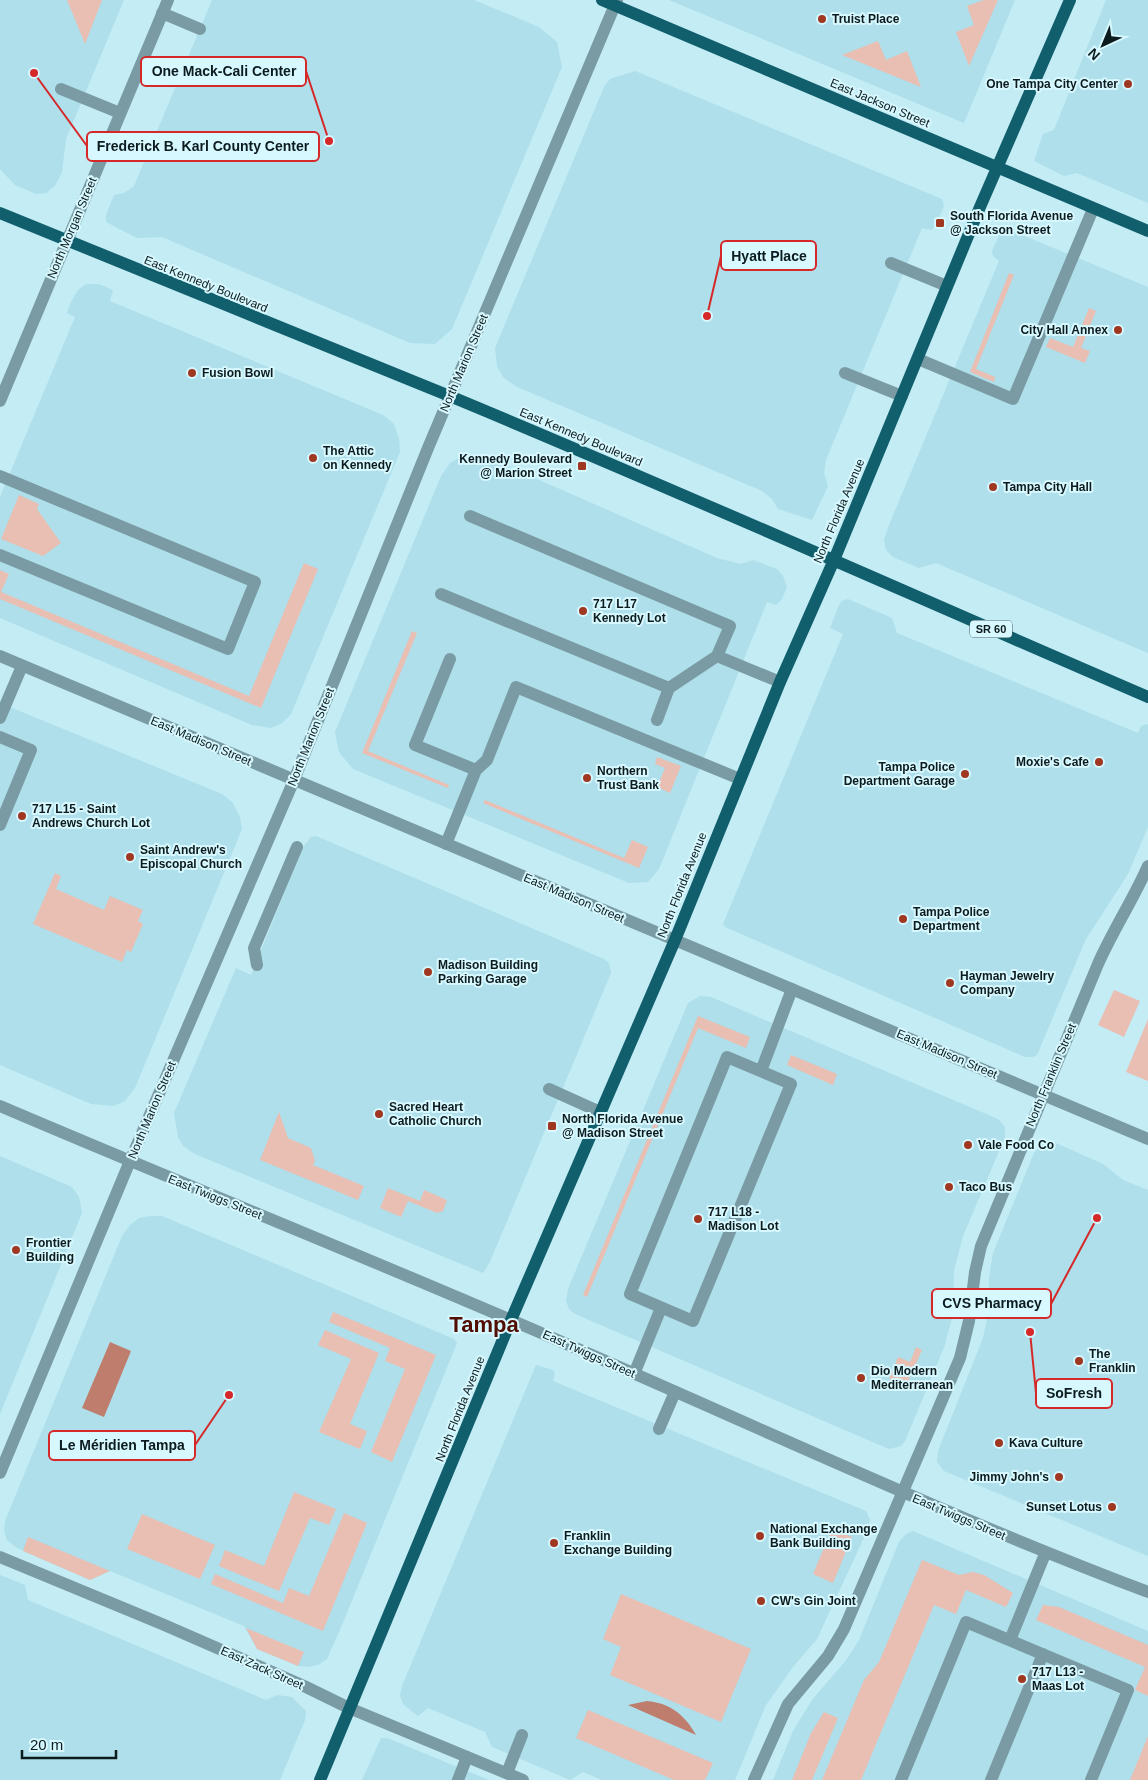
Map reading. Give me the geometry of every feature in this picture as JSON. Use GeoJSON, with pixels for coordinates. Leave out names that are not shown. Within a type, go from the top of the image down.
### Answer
{"type":"FeatureCollection","features":[{"type":"Feature","properties":{"kind":"main road","name":"East Jackson Street"},"geometry":{"type":"LineString","coordinates":[[602,0],[616,3],[1148,231]]}},
{"type":"Feature","properties":{"kind":"main road","name":"North Florida Avenue"},"geometry":{"type":"LineString","coordinates":[[320,1780],[511,1320],[675,940],[780,682],[834,560],[1070,0]]}},
{"type":"Feature","properties":{"kind":"main road","name":"East Kennedy Boulevard"},"geometry":{"type":"LineString","coordinates":[[0,212],[66,241],[451,396],[1148,697]]}},
{"type":"Feature","properties":{"kind":"street","name":"North Morgan Street"},"geometry":{"type":"LineString","coordinates":[[0,401],[168,0]]}},
{"type":"Feature","properties":{"kind":"street","name":"North Marion Street"},"geometry":{"type":"LineString","coordinates":[[0,1473],[130,1161],[294,780],[591,58],[616,3]]}},
{"type":"Feature","properties":{"kind":"street"},"geometry":{"type":"LineString","coordinates":[[162,13],[200,29]]}},
{"type":"Feature","properties":{"kind":"street"},"geometry":{"type":"LineString","coordinates":[[61,89],[120,113]]}},
{"type":"Feature","properties":{"kind":"street"},"geometry":{"type":"LineString","coordinates":[[918,358],[1013,399],[1093,208]]}},
{"type":"Feature","properties":{"kind":"street"},"geometry":{"type":"LineString","coordinates":[[891,263],[948,286]]}},
{"type":"Feature","properties":{"kind":"street"},"geometry":{"type":"LineString","coordinates":[[845,373],[902,396]]}},
{"type":"Feature","properties":{"kind":"street"},"geometry":{"type":"LineString","coordinates":[[0,476],[255,582],[228,649],[0,554]]}},
{"type":"Feature","properties":{"kind":"street"},"geometry":{"type":"LineString","coordinates":[[470,516],[730,626],[717,656],[670,688],[657,720]]}},
{"type":"Feature","properties":{"kind":"street"},"geometry":{"type":"LineString","coordinates":[[442,594],[670,688]]}},
{"type":"Feature","properties":{"kind":"street","name":"East Madison Street"},"geometry":{"type":"LineString","coordinates":[[0,656],[1148,1139]]}},
{"type":"Feature","properties":{"kind":"street"},"geometry":{"type":"LineString","coordinates":[[717,656],[780,682]]}},
{"type":"Feature","properties":{"kind":"street"},"geometry":{"type":"LineString","coordinates":[[450,659],[415,746],[476,770]]}},
{"type":"Feature","properties":{"kind":"street"},"geometry":{"type":"LineString","coordinates":[[0,718],[22,666]]}},
{"type":"Feature","properties":{"kind":"street"},"geometry":{"type":"LineString","coordinates":[[446,844],[476,770],[487,760],[516,687],[740,779]]}},
{"type":"Feature","properties":{"kind":"street"},"geometry":{"type":"LineString","coordinates":[[0,737],[31,750],[0,825]]}},
{"type":"Feature","properties":{"kind":"street"},"geometry":{"type":"LineString","coordinates":[[257,965],[254,948],[297,847]]}},
{"type":"Feature","properties":{"kind":"street","name":"North Franklin Street"},"geometry":{"type":"LineString","coordinates":[[754,1780],[788,1704],[828,1656],[844,1629],[960,1358],[969,1322],[974,1272],[979,1252],[1106,946],[1131,902],[1148,866]]}},
{"type":"Feature","properties":{"kind":"street"},"geometry":{"type":"LineString","coordinates":[[761,1071],[792,989]]}},
{"type":"Feature","properties":{"kind":"street"},"geometry":{"type":"LineString","coordinates":[[727,1057],[791,1084],[693,1321],[661,1308],[630,1294],[727,1057]]}},
{"type":"Feature","properties":{"kind":"street"},"geometry":{"type":"LineString","coordinates":[[549,1089],[600,1112]]}},
{"type":"Feature","properties":{"kind":"street","name":"East Twiggs Street"},"geometry":{"type":"LineString","coordinates":[[0,1106],[511,1320],[902,1493],[1045,1554],[1148,1592]]}},
{"type":"Feature","properties":{"kind":"street"},"geometry":{"type":"LineString","coordinates":[[634,1374],[661,1308]]}},
{"type":"Feature","properties":{"kind":"street"},"geometry":{"type":"LineString","coordinates":[[659,1429],[675,1392]]}},
{"type":"Feature","properties":{"kind":"street"},"geometry":{"type":"LineString","coordinates":[[1010,1640],[1045,1554]]}},
{"type":"Feature","properties":{"kind":"street","name":"East Zack Street"},"geometry":{"type":"LineString","coordinates":[[0,1557],[188,1636],[349,1708],[523,1780]]}},
{"type":"Feature","properties":{"kind":"street"},"geometry":{"type":"LineString","coordinates":[[901,1780],[966,1622],[1128,1690],[1091,1780]]}},
{"type":"Feature","properties":{"kind":"street"},"geometry":{"type":"LineString","coordinates":[[991,1780],[1043,1654]]}},
{"type":"Feature","properties":{"kind":"street"},"geometry":{"type":"LineString","coordinates":[[507,1774],[522,1736]]}},
{"type":"Feature","properties":{"kind":"street"},"geometry":{"type":"LineString","coordinates":[[458,1780],[467,1757]]}},
{"type":"Feature","properties":{"kind":"shaded area"},"geometry":{"type":"Polygon","coordinates":[[[0,0],[124,0],[66,139],[62,172],[55,186],[46,193],[36,194],[15,185],[0,169],[0,0]]]}},
{"type":"Feature","properties":{"kind":"shaded area"},"geometry":{"type":"Polygon","coordinates":[[[67,0],[102,0],[85,44],[67,0]]]}},
{"type":"Feature","properties":{"kind":"shaded area"},"geometry":{"type":"Polygon","coordinates":[[[212,0],[474,0],[539,27],[557,42],[562,67],[452,329],[435,344],[410,343],[162,237],[137,238],[106,222],[106,215],[114,195],[124,193],[134,186],[212,0]]]}},
{"type":"Feature","properties":{"kind":"shaded area"},"geometry":{"type":"Polygon","coordinates":[[[669,0],[1015,0],[964,123],[669,0]]]}},
{"type":"Feature","properties":{"kind":"shaded area"},"geometry":{"type":"Polygon","coordinates":[[[984,0],[998,0],[969,66],[956,32],[974,25],[967,6],[984,0]]]}},
{"type":"Feature","properties":{"kind":"shaded area"},"geometry":{"type":"Polygon","coordinates":[[[1106,0],[1148,0],[1148,203],[1077,173],[1064,176],[1034,161],[1043,134],[1054,130],[1106,0]]]}},
{"type":"Feature","properties":{"kind":"shaded area"},"geometry":{"type":"Polygon","coordinates":[[[878,41],[886,60],[907,51],[921,87],[842,55],[878,41]]]}},
{"type":"Feature","properties":{"kind":"shaded area"},"geometry":{"type":"Polygon","coordinates":[[[635,71],[942,199],[944,206],[935,227],[931,230],[922,228],[826,460],[824,473],[828,486],[812,520],[778,509],[772,499],[762,491],[515,386],[503,377],[497,366],[495,348],[604,87],[610,79],[635,71]]]}},
{"type":"Feature","properties":{"kind":"shaded area"},"geometry":{"type":"Polygon","coordinates":[[[1005,228],[1148,287],[1148,653],[936,563],[919,568],[893,557],[886,550],[884,540],[889,525],[999,261],[993,256],[992,251],[1000,233],[1005,228]]]}},
{"type":"Feature","properties":{"kind":"shaded area"},"geometry":{"type":"Polygon","coordinates":[[[1009,273],[1014,275],[976,369],[995,377],[994,382],[970,372],[1009,273]]]}},
{"type":"Feature","properties":{"kind":"shaded area"},"geometry":{"type":"Polygon","coordinates":[[[86,284],[99,284],[113,290],[110,301],[383,415],[394,424],[399,439],[400,452],[291,714],[282,723],[271,728],[252,725],[0,618],[0,497],[75,317],[67,313],[71,302],[78,290],[86,284]]]}},
{"type":"Feature","properties":{"kind":"shaded area"},"geometry":{"type":"Polygon","coordinates":[[[1089,308],[1096,311],[1081,348],[1090,351],[1085,363],[1046,347],[1050,338],[1073,347],[1089,308]]]}},
{"type":"Feature","properties":{"kind":"shaded area"},"geometry":{"type":"Polygon","coordinates":[[[480,454],[717,558],[741,564],[753,560],[777,569],[783,576],[787,587],[782,599],[776,605],[767,602],[659,869],[648,882],[629,883],[353,769],[339,752],[335,732],[441,476],[450,463],[463,455],[480,454]]]}},
{"type":"Feature","properties":{"kind":"shaded area"},"geometry":{"type":"Polygon","coordinates":[[[19,495],[39,504],[37,509],[61,543],[43,556],[1,539],[19,495]]]}},
{"type":"Feature","properties":{"kind":"shaded area"},"geometry":{"type":"Polygon","coordinates":[[[304,563],[318,569],[261,708],[0,599],[0,570],[9,574],[1,592],[249,696],[304,563]]]}},
{"type":"Feature","properties":{"kind":"shaded area"},"geometry":{"type":"Polygon","coordinates":[[[848,599],[892,618],[897,633],[1138,733],[1141,726],[1148,724],[1148,827],[1128,874],[1086,939],[1037,1055],[1033,1057],[1025,1057],[725,927],[723,924],[843,634],[830,628],[839,605],[842,601],[848,599]]]}},
{"type":"Feature","properties":{"kind":"shaded area"},"geometry":{"type":"Polygon","coordinates":[[[412,631],[417,633],[368,751],[449,785],[448,788],[362,753],[412,631]]]}},
{"type":"Feature","properties":{"kind":"shaded area"},"geometry":{"type":"Polygon","coordinates":[[[0,703],[222,794],[232,802],[240,817],[242,829],[135,1088],[125,1101],[114,1106],[91,1104],[0,1065],[0,703]]]}},
{"type":"Feature","properties":{"kind":"shaded area"},"geometry":{"type":"Polygon","coordinates":[[[657,757],[681,766],[670,793],[657,787],[665,768],[655,764],[657,757]]]}},
{"type":"Feature","properties":{"kind":"shaded area"},"geometry":{"type":"Polygon","coordinates":[[[485,800],[624,858],[632,840],[648,847],[639,868],[483,803],[485,800]]]}},
{"type":"Feature","properties":{"kind":"shaded area"},"geometry":{"type":"Polygon","coordinates":[[[316,836],[604,959],[609,963],[611,973],[489,1264],[483,1273],[195,1154],[183,1146],[178,1137],[174,1113],[236,968],[251,975],[303,847],[311,837],[316,836]]]}},
{"type":"Feature","properties":{"kind":"shaded area"},"geometry":{"type":"Polygon","coordinates":[[[55,873],[61,876],[56,889],[104,910],[110,896],[143,910],[138,921],[143,924],[131,952],[127,950],[122,962],[33,924],[55,873]]]}},
{"type":"Feature","properties":{"kind":"shaded area"},"geometry":{"type":"Polygon","coordinates":[[[1114,990],[1140,1001],[1124,1037],[1098,1025],[1114,990]]]}},
{"type":"Feature","properties":{"kind":"shaded area"},"geometry":{"type":"Polygon","coordinates":[[[700,996],[711,997],[998,1119],[1005,1127],[1005,1137],[963,1236],[954,1271],[953,1314],[945,1345],[905,1441],[901,1446],[889,1449],[575,1314],[569,1309],[566,1301],[568,1289],[688,1003],[700,996]]]}},
{"type":"Feature","properties":{"kind":"shaded area"},"geometry":{"type":"Polygon","coordinates":[[[698,1016],[750,1037],[746,1048],[698,1028],[587,1297],[583,1295],[698,1016]]]}},
{"type":"Feature","properties":{"kind":"shaded area"},"geometry":{"type":"Polygon","coordinates":[[[1148,1019],[1148,1081],[1126,1072],[1148,1019]]]}},
{"type":"Feature","properties":{"kind":"shaded area"},"geometry":{"type":"Polygon","coordinates":[[[791,1055],[837,1074],[833,1085],[787,1065],[791,1055]]]}},
{"type":"Feature","properties":{"kind":"shaded area"},"geometry":{"type":"Polygon","coordinates":[[[279,1112],[288,1138],[311,1148],[315,1161],[313,1165],[364,1186],[358,1200],[260,1160],[279,1112]]]}},
{"type":"Feature","properties":{"kind":"shaded area"},"geometry":{"type":"Polygon","coordinates":[[[1049,1140],[1103,1164],[1123,1180],[1148,1190],[1148,1556],[944,1471],[937,1462],[938,1451],[983,1338],[989,1309],[989,1277],[993,1253],[1034,1153],[1042,1143],[1049,1140]]]}},
{"type":"Feature","properties":{"kind":"shaded area"},"geometry":{"type":"Polygon","coordinates":[[[0,1156],[72,1187],[79,1197],[82,1213],[0,1414],[0,1156]]]}},
{"type":"Feature","properties":{"kind":"shaded area"},"geometry":{"type":"Polygon","coordinates":[[[388,1188],[420,1201],[424,1190],[447,1200],[443,1211],[437,1213],[408,1201],[401,1217],[380,1208],[388,1188]]]}},
{"type":"Feature","properties":{"kind":"shaded area"},"geometry":{"type":"Polygon","coordinates":[[[162,1216],[454,1339],[457,1343],[342,1625],[327,1659],[318,1665],[298,1666],[257,1649],[244,1626],[110,1571],[90,1580],[17,1548],[7,1540],[4,1531],[5,1521],[122,1236],[130,1225],[139,1218],[162,1216]]]}},
{"type":"Feature","properties":{"kind":"shaded area"},"geometry":{"type":"Polygon","coordinates":[[[333,1312],[436,1355],[392,1462],[371,1452],[405,1369],[385,1361],[390,1348],[329,1322],[333,1312]]]}},
{"type":"Feature","properties":{"kind":"shaded area"},"geometry":{"type":"Polygon","coordinates":[[[325,1330],[379,1353],[350,1424],[367,1431],[360,1449],[319,1432],[351,1359],[318,1345],[325,1330]]]}},
{"type":"Feature","properties":{"kind":"shaded area"},"geometry":{"type":"Polygon","coordinates":[[[110,1342],[131,1351],[104,1417],[82,1408],[110,1342]]]}},
{"type":"Feature","properties":{"kind":"shaded area"},"geometry":{"type":"Polygon","coordinates":[[[916,1347],[922,1350],[906,1386],[889,1379],[898,1357],[910,1362],[916,1347]]]}},
{"type":"Feature","properties":{"kind":"shaded area"},"geometry":{"type":"Polygon","coordinates":[[[536,1365],[553,1370],[555,1373],[553,1381],[866,1511],[870,1519],[868,1529],[817,1639],[793,1667],[766,1705],[735,1780],[602,1780],[583,1772],[570,1780],[492,1747],[485,1732],[428,1708],[418,1716],[403,1704],[400,1696],[402,1686],[536,1365]]]}},
{"type":"Feature","properties":{"kind":"shaded area"},"geometry":{"type":"Polygon","coordinates":[[[294,1492],[336,1509],[329,1525],[310,1518],[279,1591],[219,1566],[225,1550],[264,1566],[294,1492]]]}},
{"type":"Feature","properties":{"kind":"shaded area"},"geometry":{"type":"Polygon","coordinates":[[[344,1513],[367,1523],[323,1631],[211,1584],[215,1574],[283,1603],[289,1588],[309,1596],[344,1513]]]}},
{"type":"Feature","properties":{"kind":"shaded area"},"geometry":{"type":"Polygon","coordinates":[[[142,1514],[215,1545],[200,1579],[127,1549],[142,1514]]]}},
{"type":"Feature","properties":{"kind":"shaded area"},"geometry":{"type":"Polygon","coordinates":[[[832,1529],[852,1537],[833,1583],[813,1574],[832,1529]]]}},
{"type":"Feature","properties":{"kind":"shaded area","name":"717 L13 - Maas Lot"},"geometry":{"type":"Polygon","coordinates":[[[913,1531],[1148,1631],[1148,1780],[773,1780],[793,1731],[812,1700],[847,1659],[859,1640],[899,1542],[906,1534],[913,1531]]]}},
{"type":"Feature","properties":{"kind":"shaded area"},"geometry":{"type":"Polygon","coordinates":[[[28,1537],[110,1571],[90,1580],[23,1551],[28,1537]]]}},
{"type":"Feature","properties":{"kind":"shaded area"},"geometry":{"type":"Polygon","coordinates":[[[922,1560],[959,1575],[973,1572],[984,1575],[1013,1593],[1006,1607],[966,1590],[956,1614],[934,1605],[861,1780],[822,1780],[864,1680],[879,1662],[922,1560]]]}},
{"type":"Feature","properties":{"kind":"shaded area"},"geometry":{"type":"Polygon","coordinates":[[[0,1575],[25,1585],[28,1600],[266,1700],[277,1695],[292,1697],[306,1711],[305,1720],[280,1780],[0,1780],[0,1575]]]}},
{"type":"Feature","properties":{"kind":"shaded area"},"geometry":{"type":"Polygon","coordinates":[[[621,1594],[751,1649],[721,1722],[610,1675],[621,1647],[603,1639],[621,1594]]]}},
{"type":"Feature","properties":{"kind":"shaded area"},"geometry":{"type":"Polygon","coordinates":[[[1043,1605],[1059,1607],[1148,1645],[1148,1696],[1135,1690],[1145,1667],[1036,1620],[1043,1605]]]}},
{"type":"Feature","properties":{"kind":"shaded area"},"geometry":{"type":"Polygon","coordinates":[[[246,1628],[304,1652],[298,1666],[257,1649],[246,1628]]]}},
{"type":"Feature","properties":{"kind":"shaded area"},"geometry":{"type":"Polygon","coordinates":[[[647,1701],[663,1704],[676,1711],[696,1735],[628,1705],[647,1701]]]}},
{"type":"Feature","properties":{"kind":"shaded area"},"geometry":{"type":"Polygon","coordinates":[[[588,1710],[713,1763],[705,1780],[674,1780],[576,1738],[588,1710]]]}},
{"type":"Feature","properties":{"kind":"shaded area"},"geometry":{"type":"Polygon","coordinates":[[[824,1712],[838,1718],[812,1780],[792,1780],[811,1733],[824,1712]]]}},
{"type":"Feature","properties":{"kind":"shaded area"},"geometry":{"type":"Polygon","coordinates":[[[1148,1736],[1148,1780],[1130,1780],[1148,1736]]]}},
{"type":"Feature","properties":{"kind":"shaded area"},"geometry":{"type":"Polygon","coordinates":[[[381,1738],[387,1738],[489,1780],[362,1780],[381,1738]]]}},
{"type":"Feature","properties":{"kind":"place","name":"Truist Place"},"geometry":{"type":"Point","coordinates":[822,19]}},
{"type":"Feature","properties":{"kind":"place","name":"Frederick B. Karl County Center"},"geometry":{"type":"Point","coordinates":[34,73]}},
{"type":"Feature","properties":{"kind":"place","name":"One Tampa City Center"},"geometry":{"type":"Point","coordinates":[1128,84]}},
{"type":"Feature","properties":{"kind":"place","name":"One Mack-Cali Center"},"geometry":{"type":"Point","coordinates":[329,141]}},
{"type":"Feature","properties":{"kind":"place","name":"South Florida Avenue @ Jackson Street"},"geometry":{"type":"Point","coordinates":[940,223]}},
{"type":"Feature","properties":{"kind":"place","name":"Hyatt Place"},"geometry":{"type":"Point","coordinates":[707,316]}},
{"type":"Feature","properties":{"kind":"place","name":"City Hall Annex"},"geometry":{"type":"Point","coordinates":[1118,330]}},
{"type":"Feature","properties":{"kind":"place","name":"Fusion Bowl"},"geometry":{"type":"Point","coordinates":[192,373]}},
{"type":"Feature","properties":{"kind":"place","name":"The Attic on Kennedy"},"geometry":{"type":"Point","coordinates":[313,458]}},
{"type":"Feature","properties":{"kind":"place","name":"Kennedy Boulevard @ Marion Street"},"geometry":{"type":"Point","coordinates":[582,466]}},
{"type":"Feature","properties":{"kind":"place","name":"Tampa City Hall"},"geometry":{"type":"Point","coordinates":[993,487]}},
{"type":"Feature","properties":{"kind":"place","name":"717 L17 Kennedy Lot"},"geometry":{"type":"Point","coordinates":[583,611]}},
{"type":"Feature","properties":{"kind":"place","name":"Moxie's Cafe"},"geometry":{"type":"Point","coordinates":[1099,762]}},
{"type":"Feature","properties":{"kind":"place","name":"Tampa Police Department Garage"},"geometry":{"type":"Point","coordinates":[965,774]}},
{"type":"Feature","properties":{"kind":"place","name":"Northern Trust Bank"},"geometry":{"type":"Point","coordinates":[587,778]}},
{"type":"Feature","properties":{"kind":"place","name":"717 L15 - Saint Andrews Church Lot"},"geometry":{"type":"Point","coordinates":[22,816]}},
{"type":"Feature","properties":{"kind":"place","name":"Saint Andrew's Episcopal Church"},"geometry":{"type":"Point","coordinates":[130,857]}},
{"type":"Feature","properties":{"kind":"place","name":"Tampa Police Department"},"geometry":{"type":"Point","coordinates":[903,919]}},
{"type":"Feature","properties":{"kind":"place","name":"Madison Building Parking Garage"},"geometry":{"type":"Point","coordinates":[428,972]}},
{"type":"Feature","properties":{"kind":"place","name":"Hayman Jewelry Company"},"geometry":{"type":"Point","coordinates":[950,983]}},
{"type":"Feature","properties":{"kind":"place","name":"Sacred Heart Catholic Church"},"geometry":{"type":"Point","coordinates":[379,1114]}},
{"type":"Feature","properties":{"kind":"place","name":"North Florida Avenue @ Madison Street"},"geometry":{"type":"Point","coordinates":[552,1126]}},
{"type":"Feature","properties":{"kind":"place","name":"Vale Food Co"},"geometry":{"type":"Point","coordinates":[968,1145]}},
{"type":"Feature","properties":{"kind":"place","name":"Taco Bus"},"geometry":{"type":"Point","coordinates":[949,1187]}},
{"type":"Feature","properties":{"kind":"place","name":"CVS Pharmacy"},"geometry":{"type":"Point","coordinates":[1097,1218]}},
{"type":"Feature","properties":{"kind":"place","name":"717 L18 - Madison Lot"},"geometry":{"type":"Point","coordinates":[698,1219]}},
{"type":"Feature","properties":{"kind":"place","name":"Frontier Building"},"geometry":{"type":"Point","coordinates":[16,1250]}},
{"type":"Feature","properties":{"kind":"place","name":"SoFresh"},"geometry":{"type":"Point","coordinates":[1030,1332]}},
{"type":"Feature","properties":{"kind":"place","name":"The Franklin"},"geometry":{"type":"Point","coordinates":[1079,1361]}},
{"type":"Feature","properties":{"kind":"place","name":"Dio Modern Mediterranean"},"geometry":{"type":"Point","coordinates":[861,1378]}},
{"type":"Feature","properties":{"kind":"place","name":"Le Méridien Tampa"},"geometry":{"type":"Point","coordinates":[229,1395]}},
{"type":"Feature","properties":{"kind":"place","name":"Kava Culture"},"geometry":{"type":"Point","coordinates":[999,1443]}},
{"type":"Feature","properties":{"kind":"place","name":"Jimmy John's"},"geometry":{"type":"Point","coordinates":[1059,1477]}},
{"type":"Feature","properties":{"kind":"place","name":"Sunset Lotus"},"geometry":{"type":"Point","coordinates":[1112,1507]}},
{"type":"Feature","properties":{"kind":"place","name":"National Exchange Bank Building"},"geometry":{"type":"Point","coordinates":[760,1536]}},
{"type":"Feature","properties":{"kind":"place","name":"Franklin Exchange Building"},"geometry":{"type":"Point","coordinates":[554,1543]}},
{"type":"Feature","properties":{"kind":"place","name":"CW's Gin Joint"},"geometry":{"type":"Point","coordinates":[761,1601]}},
{"type":"Feature","properties":{"kind":"place","name":"717 L13 - Maas Lot"},"geometry":{"type":"Point","coordinates":[1022,1679]}},
{"type":"Feature","properties":{"kind":"district","name":"Tampa"},"geometry":{"type":"Point","coordinates":[484,1324]}}]}
